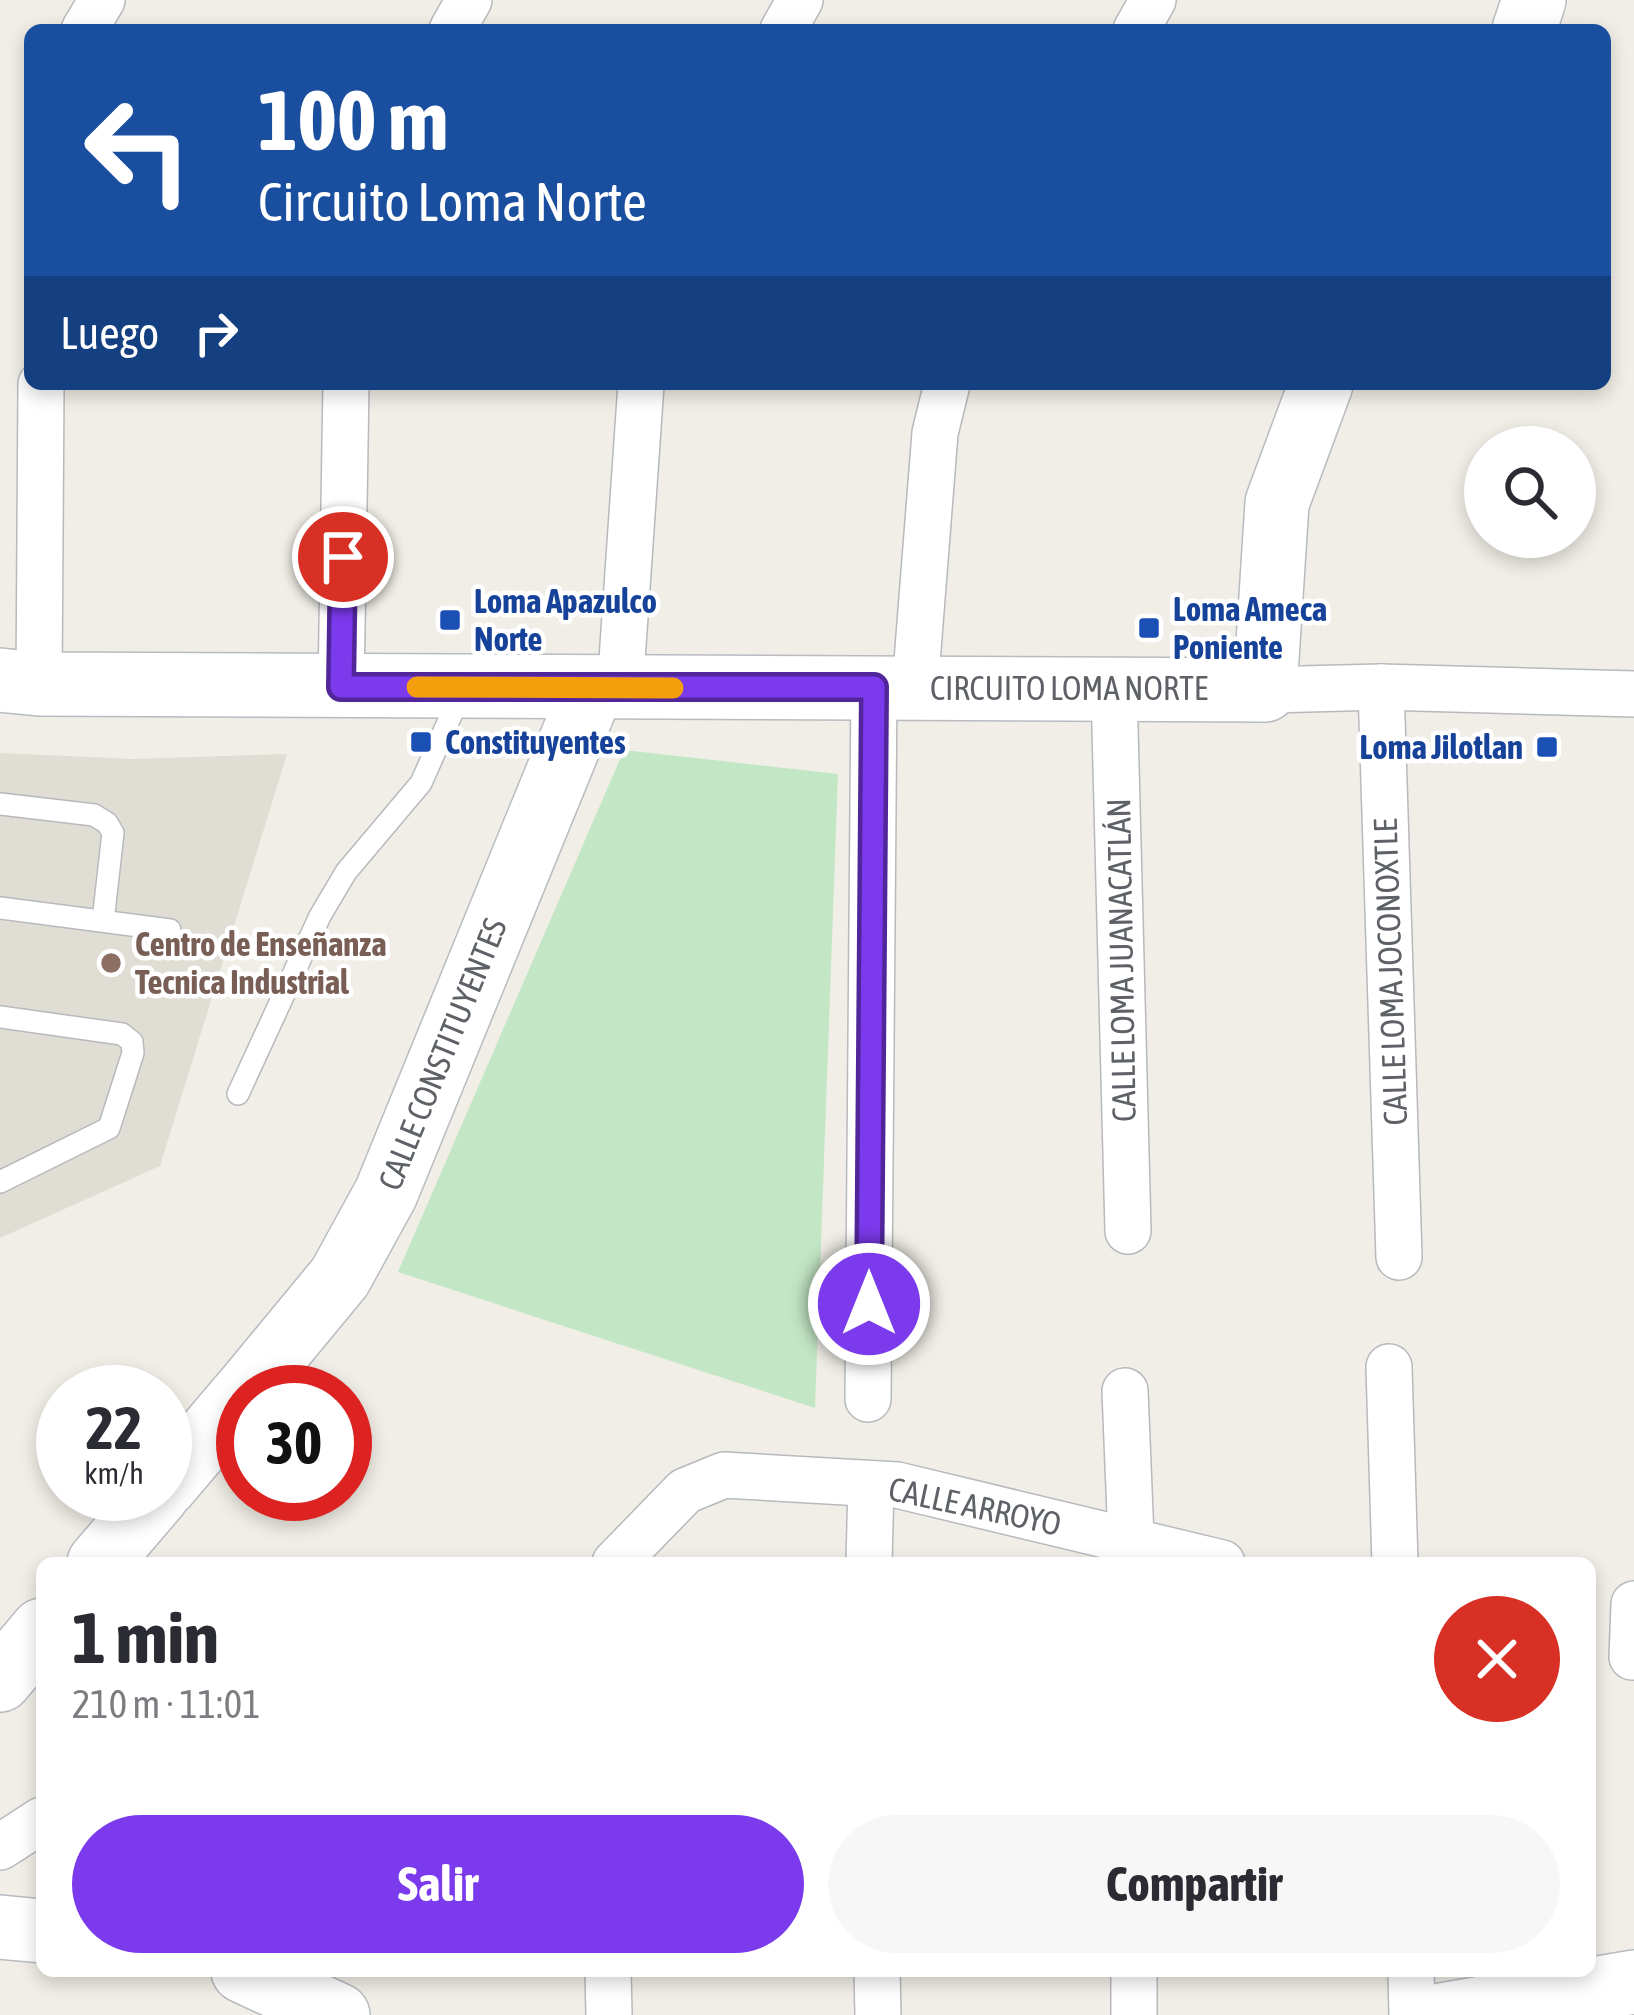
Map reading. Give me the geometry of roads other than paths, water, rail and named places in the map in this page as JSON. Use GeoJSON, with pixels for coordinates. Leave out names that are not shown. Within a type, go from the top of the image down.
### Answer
{"type":"FeatureCollection","features":[{"type":"Feature","properties":{"kind":"street"},"geometry":{"type":"LineString","coordinates":[[19,681],[20,488],[40,390]]}},
{"type":"Feature","properties":{"kind":"street"},"geometry":{"type":"LineString","coordinates":[[341,687],[346,390]]}},
{"type":"Feature","properties":{"kind":"street"},"geometry":{"type":"LineString","coordinates":[[606,689],[639,390]]}},
{"type":"Feature","properties":{"kind":"street"},"geometry":{"type":"LineString","coordinates":[[868,1400],[895,687],[946,390]]}},
{"type":"Feature","properties":{"kind":"street"},"geometry":{"type":"LineString","coordinates":[[1265,690],[1277,503],[1319,390]]}},
{"type":"Feature","properties":{"kind":"street","name":"CIRCUITO LOMA NORTE"},"geometry":{"type":"LineString","coordinates":[[19,681],[606,689],[1381,686],[1634,694]]}},
{"type":"Feature","properties":{"kind":"street","name":"CALLE LOMA JOCONOXTLE"},"geometry":{"type":"LineString","coordinates":[[1381,686],[1399,1257]]}},
{"type":"Feature","properties":{"kind":"street","name":"CALLE CONSTITUYENTES"},"geometry":{"type":"LineString","coordinates":[[267,1365],[340,1277],[386,1192],[606,689]]}},
{"type":"Feature","properties":{"kind":"street","name":"CALLE LOMA JUANACATLÁN"},"geometry":{"type":"LineString","coordinates":[[1114,689],[1128,1231]]}},
{"type":"Feature","properties":{"kind":"street"},"geometry":{"type":"LineString","coordinates":[[1390,1367],[1395,1557]]}},
{"type":"Feature","properties":{"kind":"street"},"geometry":{"type":"LineString","coordinates":[[1125,1391],[1132,1552]]}},
{"type":"Feature","properties":{"kind":"street","name":"CALLE CONSTITUYENTES"},"geometry":{"type":"LineString","coordinates":[[192,1454],[216,1426]]}},
{"type":"Feature","properties":{"kind":"street","name":"CALLE ARROYO"},"geometry":{"type":"LineString","coordinates":[[621,1557],[685,1490],[724,1475],[897,1485],[1132,1552],[1173,1557]]}},
{"type":"Feature","properties":{"kind":"street"},"geometry":{"type":"LineString","coordinates":[[868,1557],[872,1484]]}},
{"type":"Feature","properties":{"kind":"street"},"geometry":{"type":"LineString","coordinates":[[104,1557],[135,1521]]}},
{"type":"Feature","properties":{"kind":"street"},"geometry":{"type":"LineString","coordinates":[[1619,1654],[1634,1604]]}},
{"type":"Feature","properties":{"kind":"street"},"geometry":{"type":"LineString","coordinates":[[0,1680],[36,1637]]}},
{"type":"Feature","properties":{"kind":"street"},"geometry":{"type":"LineString","coordinates":[[0,1847],[36,1824]]}},
{"type":"Feature","properties":{"kind":"street"},"geometry":{"type":"LineString","coordinates":[[0,1927],[36,1930]]}},
{"type":"Feature","properties":{"kind":"street"},"geometry":{"type":"LineString","coordinates":[[256,1977],[338,2015]]}},
{"type":"Feature","properties":{"kind":"street"},"geometry":{"type":"LineString","coordinates":[[608,1977],[609,2015]]}},
{"type":"Feature","properties":{"kind":"street"},"geometry":{"type":"LineString","coordinates":[[877,1977],[878,2015]]}},
{"type":"Feature","properties":{"kind":"street"},"geometry":{"type":"LineString","coordinates":[[1134,1977],[1134,2015]]}},
{"type":"Feature","properties":{"kind":"street"},"geometry":{"type":"LineString","coordinates":[[1411,1977],[1412,2015]]}},
{"type":"Feature","properties":{"kind":"street"},"geometry":{"type":"LineString","coordinates":[[1442,2015],[1567,2001]]}},
{"type":"Feature","properties":{"kind":"lane"},"geometry":{"type":"LineString","coordinates":[[238,1094],[320,916],[346,872],[422,783],[464,688]]}},
{"type":"Feature","properties":{"kind":"lane"},"geometry":{"type":"LineString","coordinates":[[0,804],[94,815],[107,823],[113,833],[103,921]]}},
{"type":"Feature","properties":{"kind":"lane"},"geometry":{"type":"LineString","coordinates":[[0,908],[170,930]]}},
{"type":"Feature","properties":{"kind":"lane"},"geometry":{"type":"LineString","coordinates":[[0,1017],[122,1034],[132,1042],[134,1053],[109,1128],[0,1182]]}},
{"type":"Feature","properties":{"kind":"place","name":"Loma Apazulco Norte"},"geometry":{"type":"Point","coordinates":[450,620]}},
{"type":"Feature","properties":{"kind":"place","name":"Loma Ameca Poniente"},"geometry":{"type":"Point","coordinates":[1149,628]}},
{"type":"Feature","properties":{"kind":"place","name":"Constituyentes"},"geometry":{"type":"Point","coordinates":[421,742]}},
{"type":"Feature","properties":{"kind":"place","name":"Loma Jilotlan"},"geometry":{"type":"Point","coordinates":[1547,747]}},
{"type":"Feature","properties":{"kind":"place","name":"Centro de Enseñanza Tecnica Industrial"},"geometry":{"type":"Point","coordinates":[111,963]}}]}
